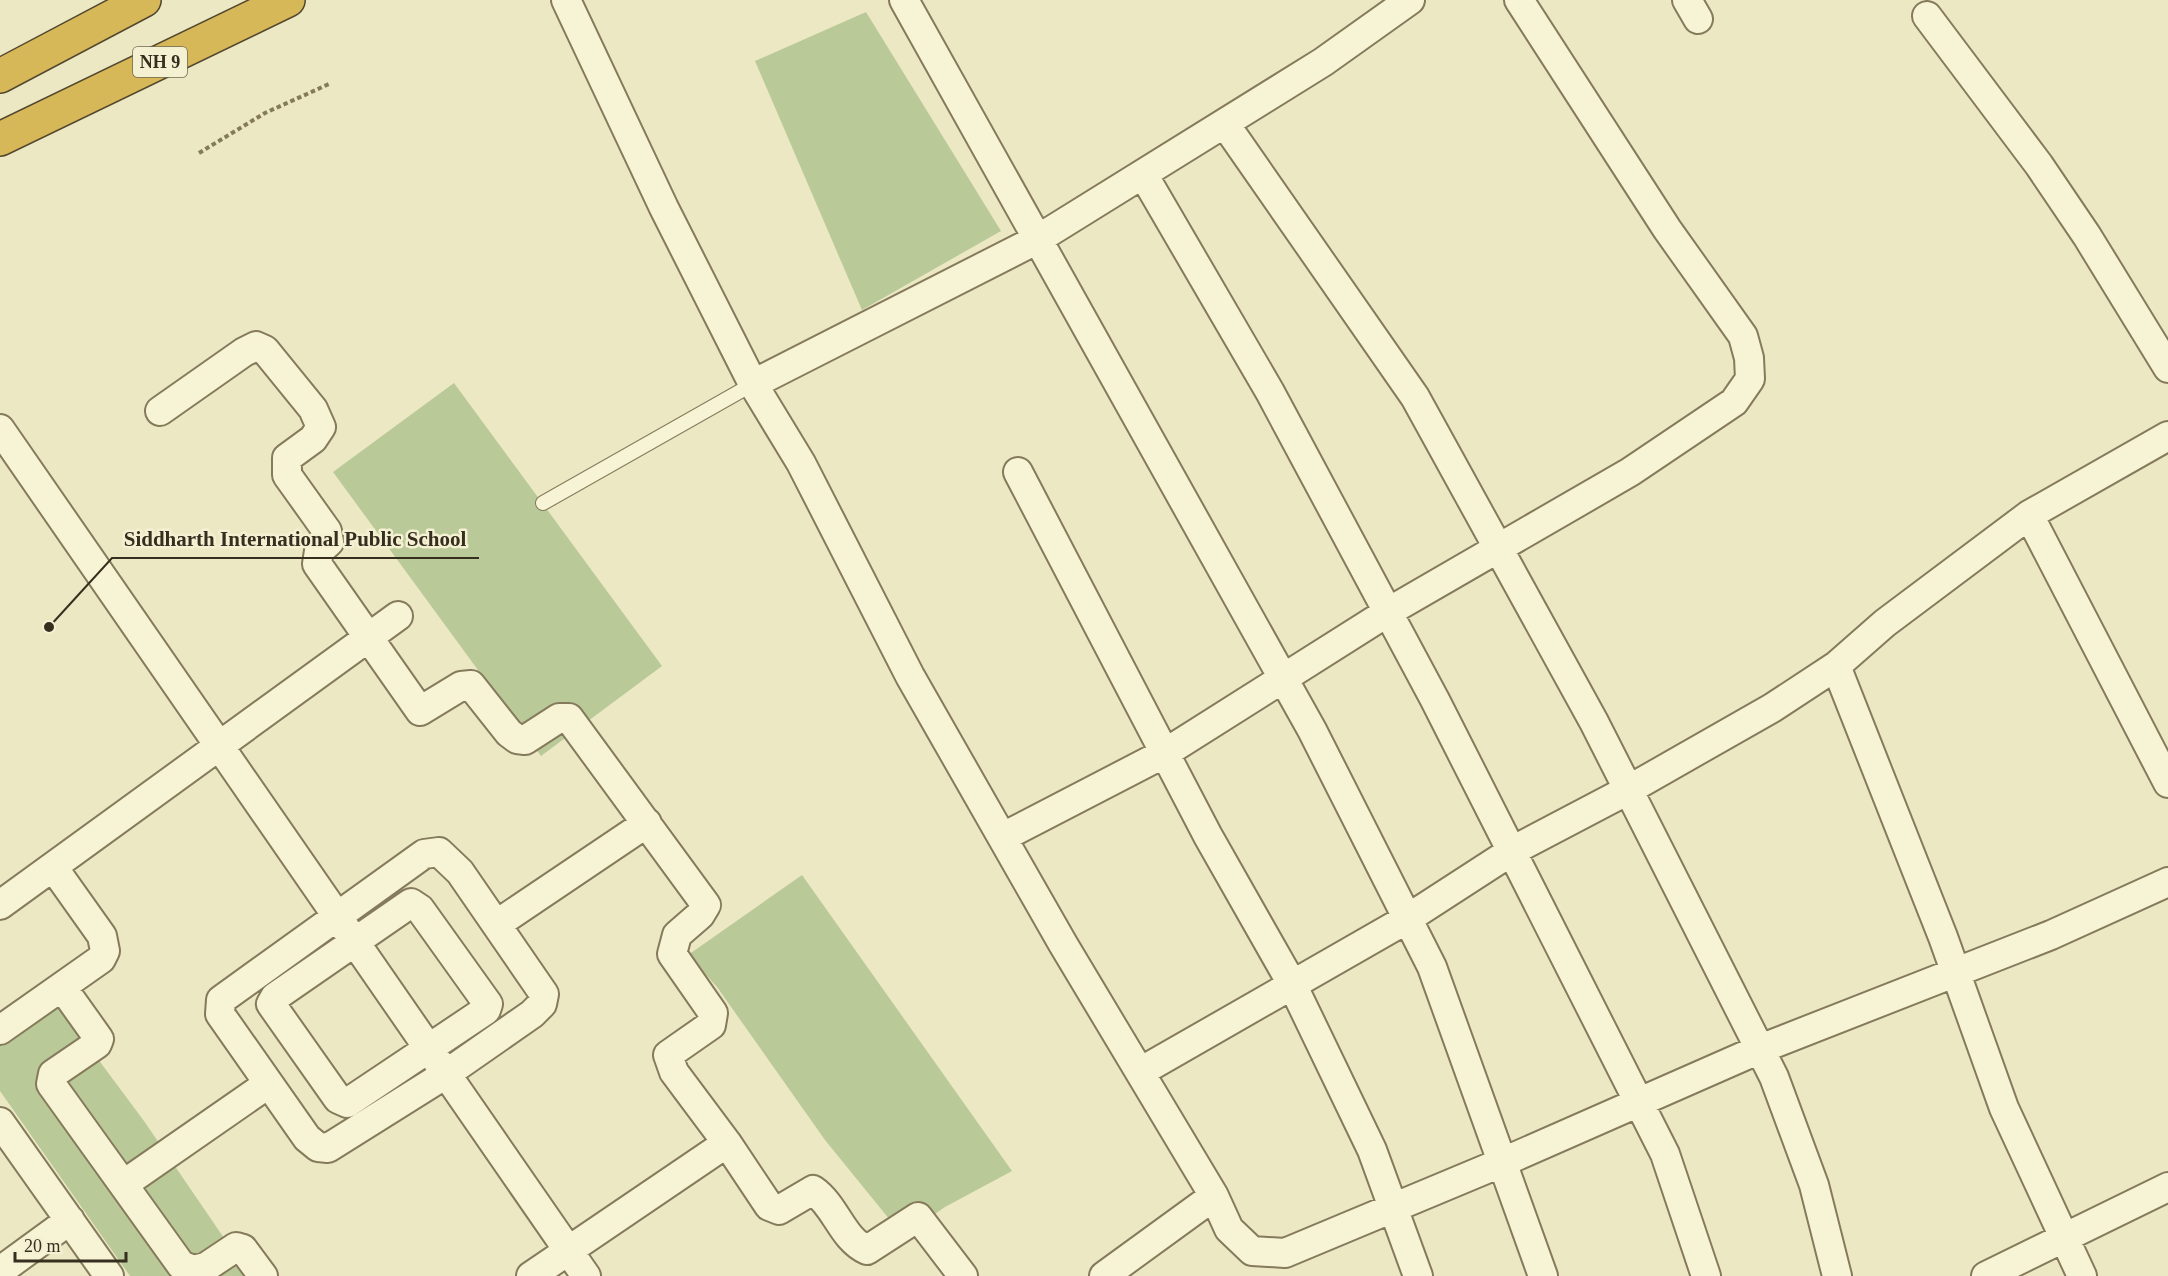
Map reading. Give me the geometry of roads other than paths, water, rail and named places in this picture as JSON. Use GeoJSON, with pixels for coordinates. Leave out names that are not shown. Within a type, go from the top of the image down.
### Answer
{"type":"FeatureCollection","features":[{"type":"Feature","properties":{"kind":"highway"},"geometry":{"type":"LineString","coordinates":[[7,73],[144,0]]}},
{"type":"Feature","properties":{"kind":"highway","name":"NH 9"},"geometry":{"type":"LineString","coordinates":[[0,139],[288,0]]}},
{"type":"Feature","properties":{"kind":"street"},"geometry":{"type":"LineString","coordinates":[[566,0],[664,208],[753,384],[801,464],[910,676],[1214,1196],[1229,1229],[1252,1251],[1285,1253],[1392,1206],[1503,1162],[1760,1049],[2051,935],[2168,882]]}},
{"type":"Feature","properties":{"kind":"street"},"geometry":{"type":"LineString","coordinates":[[904,0],[1312,730],[1407,919],[1431,967],[1543,1276]]}},
{"type":"Feature","properties":{"kind":"street"},"geometry":{"type":"LineString","coordinates":[[753,384],[1038,239],[1323,62],[1410,0]]}},
{"type":"Feature","properties":{"kind":"street"},"geometry":{"type":"LineString","coordinates":[[1003,837],[1165,753],[1388,612],[1630,472],[1734,402],[1750,379],[1749,358],[1743,336],[1667,229],[1519,0]]}},
{"type":"Feature","properties":{"kind":"street"},"geometry":{"type":"LineString","coordinates":[[1927,16],[2039,165],[2087,236],[2168,368]]}},
{"type":"Feature","properties":{"kind":"street"},"geometry":{"type":"LineString","coordinates":[[1225,124],[1415,397],[1594,722],[1695,916],[1774,1077],[1814,1185],[1837,1276]]}},
{"type":"Feature","properties":{"kind":"street"},"geometry":{"type":"LineString","coordinates":[[1143,174],[1270,392],[1512,851],[1665,1154],[1706,1276]]}},
{"type":"Feature","properties":{"kind":"street"},"geometry":{"type":"LineString","coordinates":[[160,411],[244,352],[256,346],[265,350],[313,409],[321,427],[313,439],[286,458],[287,475],[327,531],[328,542],[318,551],[317,564],[420,711],[461,686],[471,685],[509,733],[517,739],[525,740],[559,718],[569,718],[706,905],[700,915],[677,935],[672,954],[713,1013],[711,1025],[668,1055],[674,1072],[727,1143],[769,1206],[779,1210],[813,1191],[823,1198],[856,1245],[867,1250],[918,1217],[963,1276]]}},
{"type":"Feature","properties":{"kind":"street"},"geometry":{"type":"LineString","coordinates":[[0,429],[586,1276]]}},
{"type":"Feature","properties":{"kind":"street"},"geometry":{"type":"LineString","coordinates":[[1140,1072],[1407,919],[1512,851],[1628,790],[1772,708],[1836,666],[1886,623],[2029,515],[2168,436]]}},
{"type":"Feature","properties":{"kind":"street"},"geometry":{"type":"LineString","coordinates":[[1018,472],[1165,753],[1292,984],[1372,1150],[1418,1276]]}},
{"type":"Feature","properties":{"kind":"street"},"geometry":{"type":"LineString","coordinates":[[2029,515],[2168,783]]}},
{"type":"Feature","properties":{"kind":"street"},"geometry":{"type":"LineString","coordinates":[[0,905],[398,616]]}},
{"type":"Feature","properties":{"kind":"street"},"geometry":{"type":"LineString","coordinates":[[1836,666],[1955,971],[2004,1108],[2082,1276]]}},
{"type":"Feature","properties":{"kind":"street"},"geometry":{"type":"LineString","coordinates":[[497,924],[647,823]]}},
{"type":"Feature","properties":{"kind":"street"},"geometry":{"type":"LineString","coordinates":[[439,852],[460,872],[544,994],[542,1004],[532,1014],[446,1074],[328,1148],[318,1147],[307,1138],[220,1014],[220,1000],[338,917],[424,854],[439,852]]}},
{"type":"Feature","properties":{"kind":"street"},"geometry":{"type":"LineString","coordinates":[[0,1030],[101,960],[105,951],[102,936],[52,867]]}},
{"type":"Feature","properties":{"kind":"street"},"geometry":{"type":"LineString","coordinates":[[411,903],[417,904],[486,1000],[486,1010],[347,1103],[339,1099],[271,1004],[275,997],[355,941],[411,903]]}},
{"type":"Feature","properties":{"kind":"street"},"geometry":{"type":"LineString","coordinates":[[62,987],[99,1039],[97,1044],[53,1074],[51,1084],[181,1265],[193,1270],[206,1267],[236,1247],[243,1249],[263,1276]]}},
{"type":"Feature","properties":{"kind":"street"},"geometry":{"type":"LineString","coordinates":[[124,1184],[268,1084]]}},
{"type":"Feature","properties":{"kind":"street"},"geometry":{"type":"LineString","coordinates":[[0,1122],[109,1276]]}},
{"type":"Feature","properties":{"kind":"street"},"geometry":{"type":"LineString","coordinates":[[531,1276],[727,1143]]}},
{"type":"Feature","properties":{"kind":"street"},"geometry":{"type":"LineString","coordinates":[[1986,1276],[2168,1187]]}},
{"type":"Feature","properties":{"kind":"street"},"geometry":{"type":"LineString","coordinates":[[1104,1276],[1214,1196]]}},
{"type":"Feature","properties":{"kind":"street"},"geometry":{"type":"LineString","coordinates":[[0,1271],[70,1220]]}},
{"type":"Feature","properties":{"kind":"lane"},"geometry":{"type":"LineString","coordinates":[[543,503],[753,384]]}},
{"type":"Feature","properties":{"kind":"place","name":"Siddharth International Public School"},"geometry":{"type":"Point","coordinates":[49,627]}}]}
